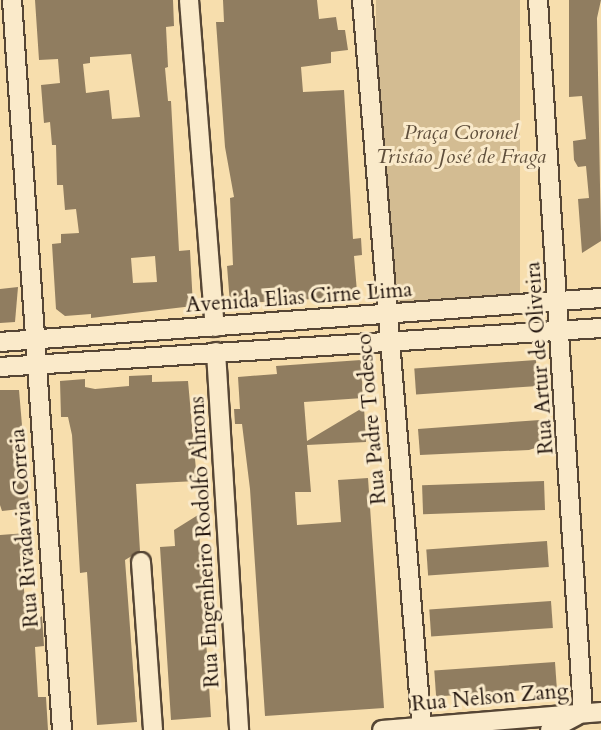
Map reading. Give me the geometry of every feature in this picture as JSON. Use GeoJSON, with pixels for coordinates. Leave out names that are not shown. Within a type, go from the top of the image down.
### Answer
{"type":"FeatureCollection","features":[{"type":"Feature","properties":{"kind":"street","name":"Rua Rivadavia Correia"},"geometry":{"type":"LineString","coordinates":[[12,0],[62,730]]}},
{"type":"Feature","properties":{"kind":"street"},"geometry":{"type":"LineString","coordinates":[[189,0],[214,327]]}},
{"type":"Feature","properties":{"kind":"street","name":"Rua Padre Todesco"},"geometry":{"type":"LineString","coordinates":[[362,0],[421,728]]}},
{"type":"Feature","properties":{"kind":"street","name":"Rua Artur de Oliveira"},"geometry":{"type":"LineString","coordinates":[[538,0],[592,712]]}},
{"type":"Feature","properties":{"kind":"street","name":"Avenida Elias Cirne Lima"},"geometry":{"type":"LineString","coordinates":[[0,342],[386,315],[559,299],[601,298]]}},
{"type":"Feature","properties":{"kind":"street"},"geometry":{"type":"LineString","coordinates":[[0,367],[388,339],[601,328]]}},
{"type":"Feature","properties":{"kind":"street","name":"Rua Engenheiro Rodolfo Ahrons"},"geometry":{"type":"LineString","coordinates":[[216,352],[239,730]]}},
{"type":"Feature","properties":{"kind":"street"},"geometry":{"type":"LineString","coordinates":[[141,562],[153,730]]}},
{"type":"Feature","properties":{"kind":"street"},"geometry":{"type":"LineString","coordinates":[[550,730],[592,712]]}},
{"type":"Feature","properties":{"kind":"street","name":"Rua Nelson Zang"},"geometry":{"type":"LineString","coordinates":[[382,730],[592,712]]}},
{"type":"Feature","properties":{"kind":"green space","name":"Praça Coronel Tristão José de Fraga"},"geometry":{"type":"Polygon","coordinates":[[[376,0],[520,0],[520,304],[376,304],[376,0]]]}},
{"type":"Feature","properties":{"kind":"building"},"geometry":{"type":"Polygon","coordinates":[[[35,0],[173,0],[174,26],[166,27],[168,67],[165,68],[168,101],[171,101],[179,251],[190,250],[193,306],[91,318],[91,314],[65,316],[56,309],[52,244],[61,243],[61,234],[79,233],[76,209],[65,210],[63,185],[57,185],[56,145],[52,145],[50,122],[44,123],[41,85],[60,83],[58,59],[39,60],[35,0]],[[131,54],[90,57],[90,63],[83,64],[86,93],[109,90],[112,119],[140,117],[131,54]],[[155,256],[131,258],[133,283],[157,282],[155,256]]]}},
{"type":"Feature","properties":{"kind":"building"},"geometry":{"type":"Polygon","coordinates":[[[223,0],[317,0],[319,19],[336,17],[338,30],[345,30],[348,50],[331,52],[331,63],[301,67],[303,92],[344,90],[353,239],[361,238],[362,255],[354,256],[357,292],[346,293],[347,297],[230,304],[227,266],[233,265],[230,198],[234,197],[225,147],[216,22],[224,22],[223,0]]]}},
{"type":"Feature","properties":{"kind":"building"},"geometry":{"type":"Polygon","coordinates":[[[569,0],[601,0],[597,18],[601,241],[582,253],[578,199],[589,198],[586,166],[578,167],[574,160],[573,141],[586,139],[582,96],[569,97],[569,0]]]}},
{"type":"Feature","properties":{"kind":"building"},"geometry":{"type":"Polygon","coordinates":[[[18,287],[15,322],[0,323],[0,289],[18,287]]]}},
{"type":"Feature","properties":{"kind":"building"},"geometry":{"type":"Polygon","coordinates":[[[361,360],[363,398],[304,402],[307,441],[364,407],[366,442],[307,445],[311,492],[295,492],[297,525],[341,522],[338,480],[368,478],[384,708],[265,716],[250,489],[242,424],[235,424],[234,409],[240,409],[238,377],[277,374],[276,366],[361,360]]]}},
{"type":"Feature","properties":{"kind":"building"},"geometry":{"type":"Polygon","coordinates":[[[536,360],[538,386],[416,394],[414,369],[536,360]]]}},
{"type":"Feature","properties":{"kind":"building"},"geometry":{"type":"Polygon","coordinates":[[[152,375],[152,382],[188,381],[197,481],[136,484],[140,551],[125,560],[137,722],[97,725],[87,572],[80,573],[72,435],[68,417],[61,417],[60,381],[85,379],[85,387],[95,389],[129,386],[129,376],[152,375]]]}},
{"type":"Feature","properties":{"kind":"building"},"geometry":{"type":"Polygon","coordinates":[[[0,390],[19,390],[29,508],[2,511],[0,505],[0,390]]]}},
{"type":"Feature","properties":{"kind":"building"},"geometry":{"type":"Polygon","coordinates":[[[540,420],[541,446],[529,450],[420,455],[418,429],[540,420]]]}},
{"type":"Feature","properties":{"kind":"building"},"geometry":{"type":"Polygon","coordinates":[[[544,481],[545,510],[423,514],[422,485],[544,481]]]}},
{"type":"Feature","properties":{"kind":"building"},"geometry":{"type":"Polygon","coordinates":[[[198,515],[211,717],[171,720],[160,547],[175,546],[174,530],[198,515]]]}},
{"type":"Feature","properties":{"kind":"building"},"geometry":{"type":"Polygon","coordinates":[[[27,533],[32,576],[23,577],[27,627],[42,616],[44,646],[35,647],[38,697],[46,697],[48,730],[0,730],[0,535],[27,533]]]}},
{"type":"Feature","properties":{"kind":"building"},"geometry":{"type":"Polygon","coordinates":[[[547,541],[549,567],[428,575],[426,549],[547,541]]]}},
{"type":"Feature","properties":{"kind":"building"},"geometry":{"type":"Polygon","coordinates":[[[551,601],[553,628],[431,636],[429,610],[551,601]]]}},
{"type":"Feature","properties":{"kind":"building"},"geometry":{"type":"Polygon","coordinates":[[[555,662],[557,688],[436,696],[434,670],[555,662]]]}}]}
